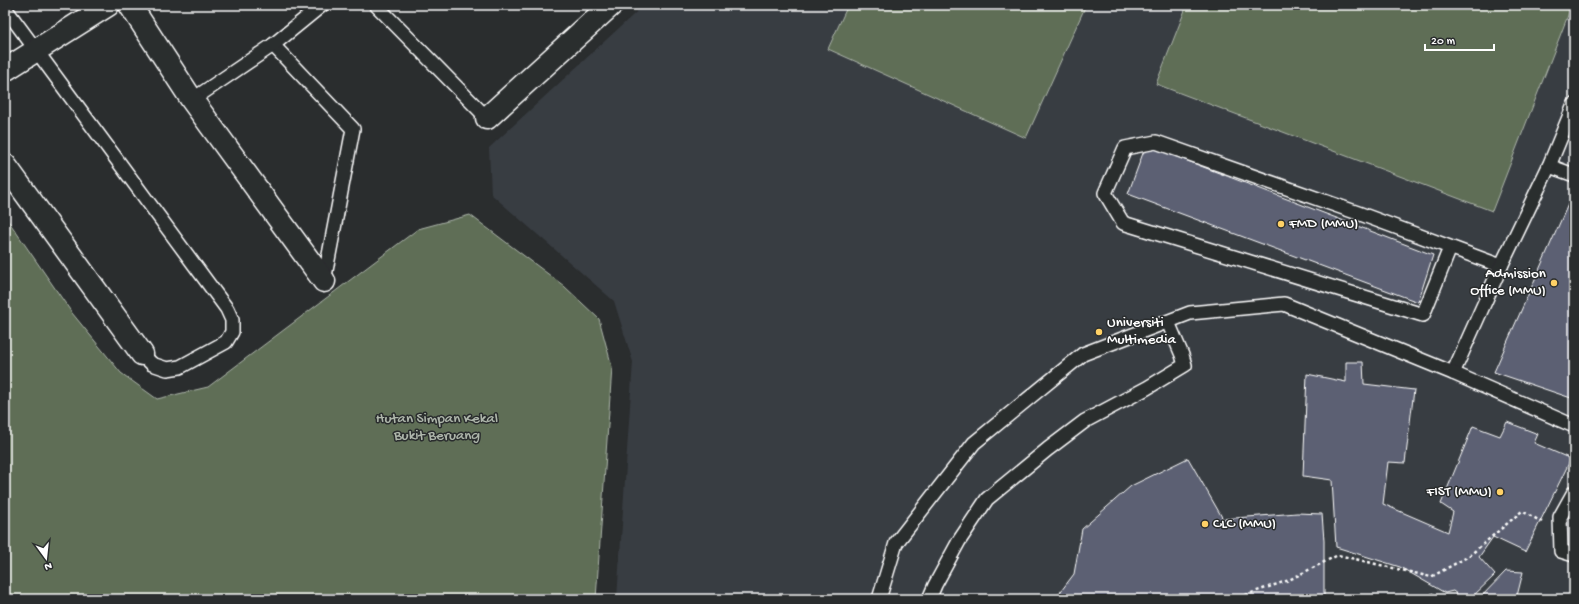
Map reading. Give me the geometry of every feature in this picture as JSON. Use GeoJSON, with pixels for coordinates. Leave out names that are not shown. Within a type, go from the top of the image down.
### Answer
{"type":"FeatureCollection","features":[{"type":"Feature","properties":{"kind":"street"},"geometry":{"type":"LineString","coordinates":[[5,70],[108,5]]}},
{"type":"Feature","properties":{"kind":"street"},"geometry":{"type":"LineString","coordinates":[[130,5],[192,100],[324,281]]}},
{"type":"Feature","properties":{"kind":"street"},"geometry":{"type":"LineString","coordinates":[[487,118],[610,5]]}},
{"type":"Feature","properties":{"kind":"street"},"geometry":{"type":"LineString","coordinates":[[5,165],[142,354]]}},
{"type":"Feature","properties":{"kind":"lane"},"geometry":{"type":"LineString","coordinates":[[192,100],[273,46],[322,5]]}},
{"type":"Feature","properties":{"kind":"lane"},"geometry":{"type":"LineString","coordinates":[[376,5],[487,118]]}},
{"type":"Feature","properties":{"kind":"lane"},"geometry":{"type":"LineString","coordinates":[[5,8],[227,309],[232,320],[232,332],[226,342],[180,368],[167,368],[152,364],[142,354]]}},
{"type":"Feature","properties":{"kind":"lane"},"geometry":{"type":"LineString","coordinates":[[273,46],[353,129],[324,281]]}},
{"type":"Feature","properties":{"kind":"lane"},"geometry":{"type":"LineString","coordinates":[[1453,373],[1501,266],[1550,166],[1574,105]]}},
{"type":"Feature","properties":{"kind":"lane"},"geometry":{"type":"LineString","coordinates":[[1450,248],[1423,315],[1123,223],[1105,193],[1125,148],[1156,142],[1358,213],[1501,266]]}},
{"type":"Feature","properties":{"kind":"lane"},"geometry":{"type":"LineString","coordinates":[[1550,166],[1574,175]]}},
{"type":"Feature","properties":{"kind":"lane"},"geometry":{"type":"LineString","coordinates":[[879,599],[896,543],[974,443],[1082,354],[1190,313],[1284,304],[1453,373],[1574,426]]}},
{"type":"Feature","properties":{"kind":"lane"},"geometry":{"type":"LineString","coordinates":[[929,599],[935,585],[960,541],[987,499],[1085,421],[1147,388],[1185,365],[1182,354],[1168,322]]}},
{"type":"Feature","properties":{"kind":"lane"},"geometry":{"type":"LineString","coordinates":[[1574,492],[1560,517],[1560,532],[1562,551],[1574,555]]}},
{"type":"Feature","properties":{"kind":"path"},"geometry":{"type":"LineString","coordinates":[[1234,599],[1289,580],[1338,555],[1431,577],[1469,556],[1522,511],[1548,525]]}},
{"type":"Feature","properties":{"kind":"shaded area","name":"Universiti Multimedia"},"geometry":{"type":"Polygon","coordinates":[[[644,5],[1574,5],[1574,599],[617,599],[633,362],[614,301],[491,194],[489,148],[644,5]]]}},
{"type":"Feature","properties":{"kind":"green space"},"geometry":{"type":"Polygon","coordinates":[[[848,5],[1086,5],[1026,138],[828,49],[848,5]]]}},
{"type":"Feature","properties":{"kind":"green space"},"geometry":{"type":"Polygon","coordinates":[[[1187,5],[1572,5],[1492,211],[1156,84],[1187,5]]]}},
{"type":"Feature","properties":{"kind":"green space","name":"Hutan Simpan Kekal Bukit Beruang"},"geometry":{"type":"Polygon","coordinates":[[[470,215],[564,286],[599,319],[612,367],[596,599],[5,599],[5,216],[72,313],[121,373],[157,399],[208,387],[418,229],[470,215]]]}},
{"type":"Feature","properties":{"kind":"building","name":"FMD (MMU)"},"geometry":{"type":"Polygon","coordinates":[[[1146,145],[1433,255],[1418,302],[1128,194],[1146,145]]]}},
{"type":"Feature","properties":{"kind":"building","name":"Admission Office (MMU)"},"geometry":{"type":"Polygon","coordinates":[[[1574,193],[1574,399],[1494,372],[1574,193]]]}},
{"type":"Feature","properties":{"kind":"building","name":"FIST (MMU)"},"geometry":{"type":"Polygon","coordinates":[[[1346,362],[1363,362],[1364,384],[1414,390],[1405,463],[1388,462],[1383,504],[1448,532],[1453,512],[1441,504],[1473,426],[1500,436],[1507,422],[1538,434],[1534,443],[1571,459],[1525,552],[1493,537],[1479,557],[1495,575],[1470,599],[1463,599],[1453,591],[1445,593],[1400,567],[1336,547],[1332,480],[1303,476],[1307,374],[1346,382],[1346,362]]]}},
{"type":"Feature","properties":{"kind":"building","name":"CLC (MMU)"},"geometry":{"type":"Polygon","coordinates":[[[1188,458],[1223,519],[1297,513],[1322,514],[1324,541],[1324,599],[1055,599],[1074,574],[1082,529],[1131,486],[1188,458]]]}},
{"type":"Feature","properties":{"kind":"building"},"geometry":{"type":"Polygon","coordinates":[[[1506,571],[1523,572],[1517,596],[1520,599],[1479,599],[1506,571]]]}},
{"type":"Feature","properties":{"kind":"building"},"geometry":{"type":"Polygon","coordinates":[[[1432,593],[1445,599],[1426,599],[1432,593]]]}},
{"type":"Feature","properties":{"kind":"place","name":"FMD (MMU)"},"geometry":{"type":"Point","coordinates":[1281,224]}},
{"type":"Feature","properties":{"kind":"place","name":"Admission Office (MMU)"},"geometry":{"type":"Point","coordinates":[1554,283]}},
{"type":"Feature","properties":{"kind":"place","name":"Universiti Multimedia"},"geometry":{"type":"Point","coordinates":[1099,332]}},
{"type":"Feature","properties":{"kind":"place","name":"FIST (MMU)"},"geometry":{"type":"Point","coordinates":[1500,492]}},
{"type":"Feature","properties":{"kind":"place","name":"CLC (MMU)"},"geometry":{"type":"Point","coordinates":[1205,524]}}]}
